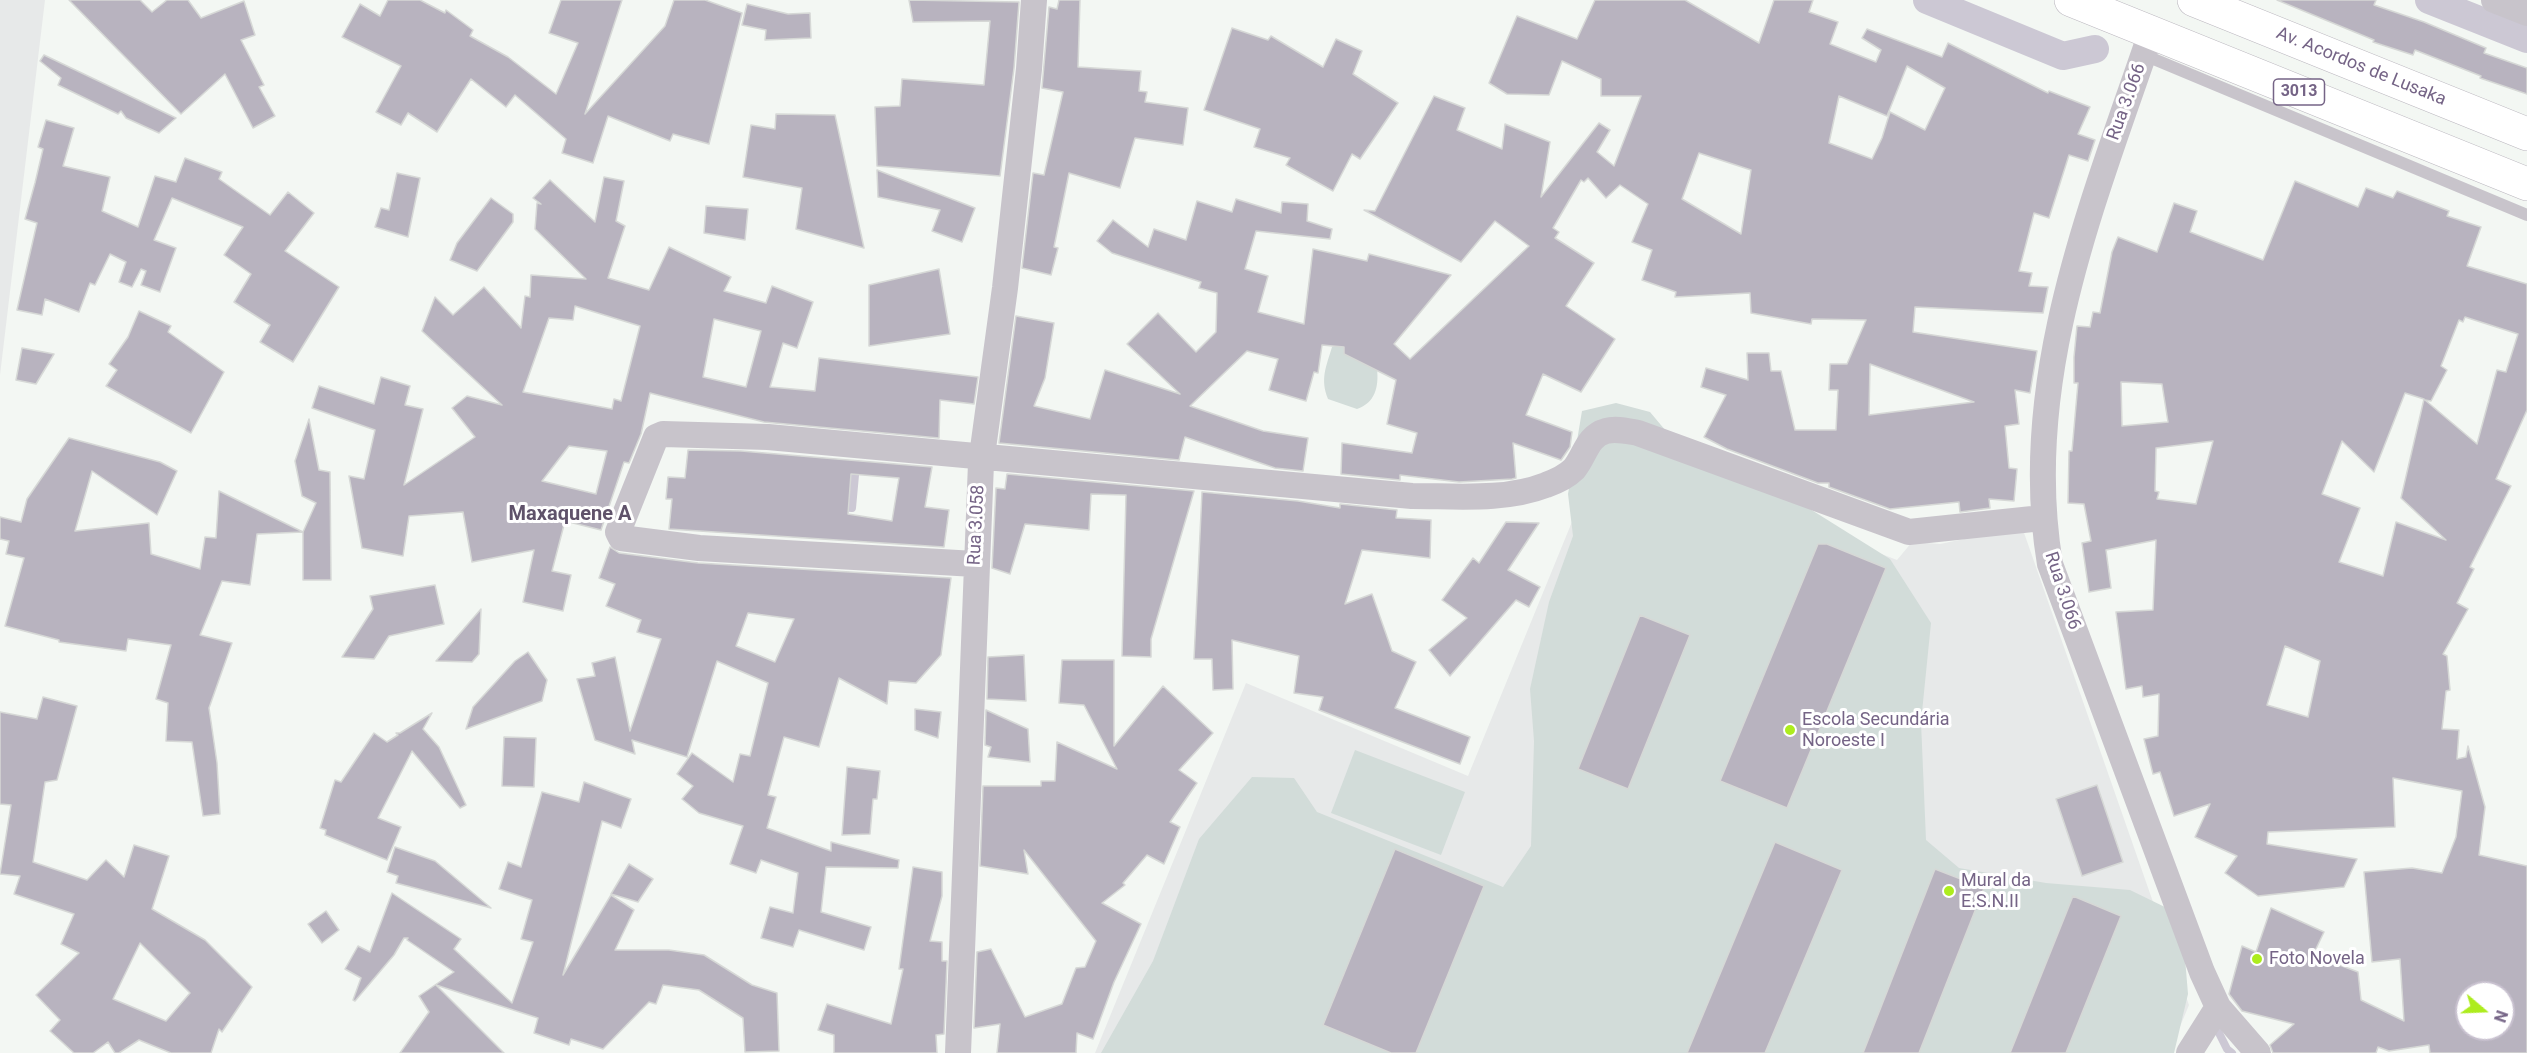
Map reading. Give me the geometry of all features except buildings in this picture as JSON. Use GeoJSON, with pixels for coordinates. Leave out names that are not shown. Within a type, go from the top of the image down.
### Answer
{"type":"FeatureCollection","features":[{"type":"Feature","properties":{"kind":"main road","name":"3013"},"geometry":{"type":"LineString","coordinates":[[2071,0],[2148,44],[2527,184]]}},
{"type":"Feature","properties":{"kind":"main road","name":"Av. Acordos de Lusaka"},"geometry":{"type":"LineString","coordinates":[[2194,0],[2527,134]]}},
{"type":"Feature","properties":{"kind":"street","name":"Rua 3.058"},"geometry":{"type":"LineString","coordinates":[[958,1053],[962,914],[971,765],[975,564],[981,457],[1006,276],[1029,69],[1034,0]]}},
{"type":"Feature","properties":{"kind":"street"},"geometry":{"type":"LineString","coordinates":[[2494,0],[2527,13]]}},
{"type":"Feature","properties":{"kind":"street","name":"Rua 3.066"},"geometry":{"type":"LineString","coordinates":[[2148,44],[2095,193],[2059,321],[2043,457],[2042,518],[2054,575],[2202,972],[2218,1007],[2258,1053]]}},
{"type":"Feature","properties":{"kind":"street"},"geometry":{"type":"LineString","coordinates":[[975,564],[699,548],[621,538],[618,532],[646,456],[656,437],[663,434],[768,437],[1412,496],[1478,497],[1544,486],[1563,478],[1575,468],[1592,438],[1603,431],[1614,429],[1638,433],[1909,532],[2042,518]]}},
{"type":"Feature","properties":{"kind":"street"},"geometry":{"type":"LineString","coordinates":[[2189,1053],[2218,1007]]}},
{"type":"Feature","properties":{"kind":"lane"},"geometry":{"type":"LineString","coordinates":[[2148,44],[2527,215]]}},
{"type":"Feature","properties":{"kind":"shaded area"},"geometry":{"type":"Polygon","coordinates":[[[0,0],[45,0],[0,375],[0,0]]]}},
{"type":"Feature","properties":{"kind":"shaded area"},"geometry":{"type":"Polygon","coordinates":[[[1341,345],[1377,369],[1376,388],[1372,398],[1357,409],[1328,399],[1324,385],[1332,347],[1341,345]]]}},
{"type":"Feature","properties":{"kind":"shaded area","name":"Escola Secundária Noroeste I"},"geometry":{"type":"Polygon","coordinates":[[[1616,403],[1650,412],[1692,462],[1802,504],[1890,559],[1931,623],[1921,722],[1926,840],[1959,868],[2046,883],[2130,890],[2171,910],[2185,958],[2188,994],[2174,1053],[1101,1053],[1153,961],[1199,839],[1252,777],[1294,778],[1317,812],[1503,887],[1531,846],[1534,741],[1530,689],[1549,602],[1573,536],[1568,494],[1582,411],[1616,403]]]}},
{"type":"Feature","properties":{"kind":"shaded area","name":"Escola Secundária Noroeste I"},"geometry":{"type":"Polygon","coordinates":[[[1603,446],[1897,560],[1912,542],[1940,544],[2022,527],[2189,1005],[2169,1053],[1095,1053],[1246,683],[1468,776],[1603,446]]]}},
{"type":"Feature","properties":{"kind":"shaded area"},"geometry":{"type":"Polygon","coordinates":[[[1355,750],[1465,792],[1441,855],[1331,813],[1355,750]]]}},
{"type":"Feature","properties":{"kind":"waterway"},"geometry":{"type":"LineString","coordinates":[[1927,0],[2063,56],[2095,49]]}},
{"type":"Feature","properties":{"kind":"waterway"},"geometry":{"type":"LineString","coordinates":[[2429,0],[2527,39]]}},
{"type":"Feature","properties":{"kind":"waterway"},"geometry":{"type":"LineString","coordinates":[[2430,0],[2527,39]]}},
{"type":"Feature","properties":{"kind":"waterway"},"geometry":{"type":"LineString","coordinates":[[839,507],[852,508],[856,464]]}},
{"type":"Feature","properties":{"kind":"waterway"},"geometry":{"type":"LineString","coordinates":[[2214,1023],[2227,1049],[2232,1053]]}},
{"type":"Feature","properties":{"kind":"place","name":"Escola Secundária Noroeste I"},"geometry":{"type":"Point","coordinates":[1790,730]}},
{"type":"Feature","properties":{"kind":"place","name":"Mural da E.S.N.II"},"geometry":{"type":"Point","coordinates":[1949,891]}},
{"type":"Feature","properties":{"kind":"place","name":"Foto Novela"},"geometry":{"type":"Point","coordinates":[2257,959]}},
{"type":"Feature","properties":{"kind":"district","name":"Maxaquene A"},"geometry":{"type":"Point","coordinates":[570,515]}}]}
